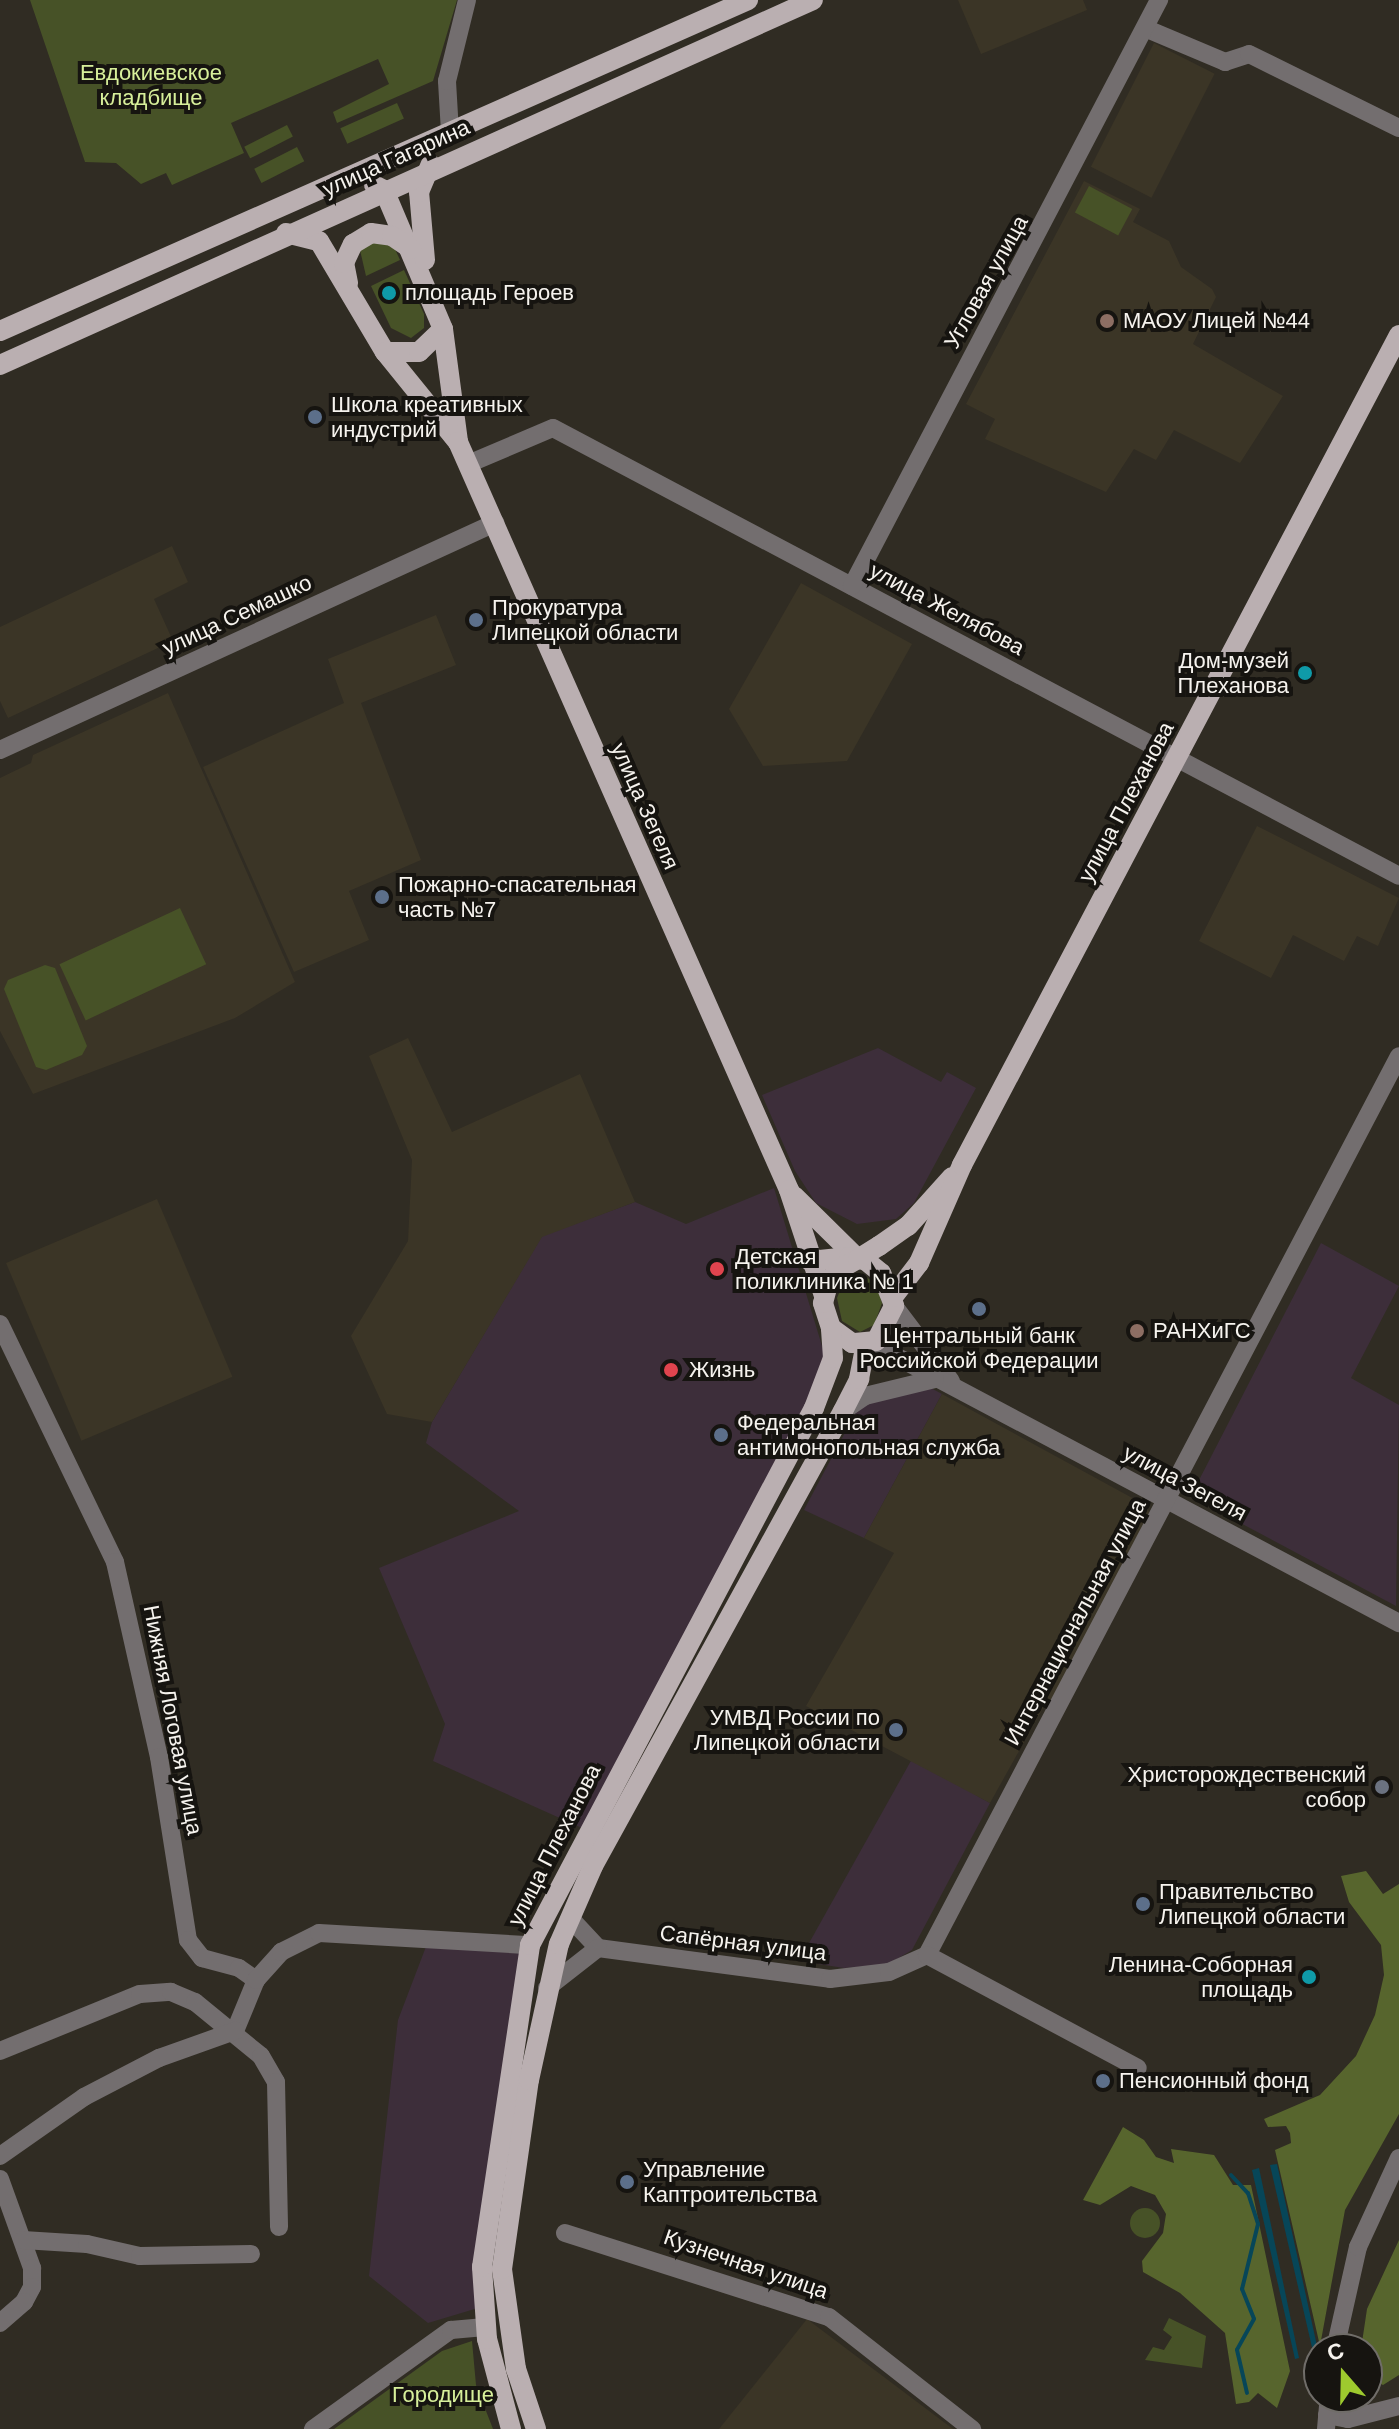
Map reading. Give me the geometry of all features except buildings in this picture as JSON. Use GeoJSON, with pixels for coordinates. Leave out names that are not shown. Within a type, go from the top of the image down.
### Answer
{"type":"FeatureCollection","features":[{"type":"Feature","properties":{"kind":"main road","name":"улица Гагарина"},"geometry":{"type":"LineString","coordinates":[[0,331],[748,0]]}},
{"type":"Feature","properties":{"kind":"main road","name":"улица Гагарина"},"geometry":{"type":"LineString","coordinates":[[0,365],[286,233],[813,0]]}},
{"type":"Feature","properties":{"kind":"main road"},"geometry":{"type":"LineString","coordinates":[[432,296],[418,224],[426,171],[450,132]]}},
{"type":"Feature","properties":{"kind":"main road"},"geometry":{"type":"LineString","coordinates":[[341,178],[366,180],[384,190],[432,296],[443,329],[458,442]]}},
{"type":"Feature","properties":{"kind":"main road"},"geometry":{"type":"LineString","coordinates":[[286,233],[319,241],[348,283],[385,352],[458,442]]}},
{"type":"Feature","properties":{"kind":"main road"},"geometry":{"type":"LineString","coordinates":[[348,283],[344,263],[353,244],[371,233],[392,236],[411,249]]}},
{"type":"Feature","properties":{"kind":"main road"},"geometry":{"type":"LineString","coordinates":[[385,352],[419,352],[443,329]]}},
{"type":"Feature","properties":{"kind":"main road","name":"улица Плеханова"},"geometry":{"type":"LineString","coordinates":[[894,1302],[919,1263],[962,1165],[1399,335]]}},
{"type":"Feature","properties":{"kind":"main road","name":"улица Зегеля"},"geometry":{"type":"LineString","coordinates":[[458,442],[789,1190],[824,1296]]}},
{"type":"Feature","properties":{"kind":"main road","name":"улица Плеханова"},"geometry":{"type":"LineString","coordinates":[[858,1259],[908,1226],[962,1165]]}},
{"type":"Feature","properties":{"kind":"main road","name":"улица Зегеля"},"geometry":{"type":"LineString","coordinates":[[789,1190],[858,1259]]}},
{"type":"Feature","properties":{"kind":"main road"},"geometry":{"type":"LineString","coordinates":[[810,1261],[839,1256],[858,1259],[876,1268],[894,1302],[881,1335],[868,1344],[852,1343],[831,1328],[824,1296],[833,1275],[858,1259]]}},
{"type":"Feature","properties":{"kind":"main road","name":"улица Плеханова"},"geometry":{"type":"LineString","coordinates":[[511,2429],[485,2327],[482,2267],[530,1945],[814,1408],[833,1358],[831,1328]]}},
{"type":"Feature","properties":{"kind":"main road","name":"улица Плеханова"},"geometry":{"type":"LineString","coordinates":[[536,2429],[516,2369],[502,2269],[546,1989],[570,1918],[593,1866],[843,1411],[859,1379],[868,1344]]}},
{"type":"Feature","properties":{"kind":"street"},"geometry":{"type":"LineString","coordinates":[[450,132],[447,81],[467,0]]}},
{"type":"Feature","properties":{"kind":"street","name":"Угловая улица"},"geometry":{"type":"LineString","coordinates":[[852,586],[1147,29],[1159,0]]}},
{"type":"Feature","properties":{"kind":"street"},"geometry":{"type":"LineString","coordinates":[[1147,29],[1225,62],[1249,54],[1399,128]]}},
{"type":"Feature","properties":{"kind":"street","name":"улица Желябова"},"geometry":{"type":"LineString","coordinates":[[468,464],[553,428],[1399,876]]}},
{"type":"Feature","properties":{"kind":"street","name":"улица Семашко"},"geometry":{"type":"LineString","coordinates":[[0,750],[495,523]]}},
{"type":"Feature","properties":{"kind":"street","name":"Интернациональная улица"},"geometry":{"type":"LineString","coordinates":[[927,1955],[1399,1056]]}},
{"type":"Feature","properties":{"kind":"street","name":"улица Зегеля"},"geometry":{"type":"LineString","coordinates":[[894,1302],[943,1380]]}},
{"type":"Feature","properties":{"kind":"street","name":"Нижняя Логовая улица"},"geometry":{"type":"LineString","coordinates":[[0,1324],[115,1562],[159,1757],[188,1940],[202,1958],[239,1968],[256,1980]]}},
{"type":"Feature","properties":{"kind":"street","name":"улица Зегеля"},"geometry":{"type":"LineString","coordinates":[[868,1344],[943,1380],[1399,1623]]}},
{"type":"Feature","properties":{"kind":"street"},"geometry":{"type":"LineString","coordinates":[[843,1411],[865,1396],[943,1380]]}},
{"type":"Feature","properties":{"kind":"street"},"geometry":{"type":"LineString","coordinates":[[546,1989],[598,1948],[570,1918]]}},
{"type":"Feature","properties":{"kind":"street"},"geometry":{"type":"LineString","coordinates":[[0,2156],[84,2097],[159,2058],[235,2031],[256,1980],[281,1952],[319,1933],[530,1945]]}},
{"type":"Feature","properties":{"kind":"street","name":"Сапёрная улица"},"geometry":{"type":"LineString","coordinates":[[598,1948],[830,1979],[889,1972],[927,1955]]}},
{"type":"Feature","properties":{"kind":"street"},"geometry":{"type":"LineString","coordinates":[[927,1955],[1138,2068]]}},
{"type":"Feature","properties":{"kind":"street"},"geometry":{"type":"LineString","coordinates":[[0,2051],[140,1994],[171,1992],[235,2031],[261,2056],[276,2082],[279,2227]]}},
{"type":"Feature","properties":{"kind":"street"},"geometry":{"type":"LineString","coordinates":[[1339,2333],[1358,2247],[1399,2158]]}},
{"type":"Feature","properties":{"kind":"street"},"geometry":{"type":"LineString","coordinates":[[0,2179],[23,2240],[32,2287],[24,2302],[0,2323]]}},
{"type":"Feature","properties":{"kind":"street","name":"Кузнечная улица"},"geometry":{"type":"LineString","coordinates":[[565,2233],[829,2317],[972,2429]]}},
{"type":"Feature","properties":{"kind":"street"},"geometry":{"type":"LineString","coordinates":[[23,2240],[87,2244],[140,2256],[251,2254]]}},
{"type":"Feature","properties":{"kind":"street"},"geometry":{"type":"LineString","coordinates":[[313,2429],[451,2330],[485,2327]]}},
{"type":"Feature","properties":{"kind":"street"},"geometry":{"type":"LineString","coordinates":[[1327,2414],[1348,2419],[1399,2406]]}},
{"type":"Feature","properties":{"kind":"shaded area"},"geometry":{"type":"Polygon","coordinates":[[[958,0],[1083,0],[1087,10],[981,54],[958,0]]]}},
{"type":"Feature","properties":{"kind":"shaded area"},"geometry":{"type":"Polygon","coordinates":[[[1154,43],[1215,74],[1151,198],[1091,167],[1154,43]]]}},
{"type":"Feature","properties":{"kind":"shaded area","name":"МАОУ Лицей №44"},"geometry":{"type":"Polygon","coordinates":[[[1084,181],[1140,209],[1133,222],[1169,241],[1181,267],[1212,289],[1216,297],[1193,344],[1283,396],[1240,463],[1174,430],[1156,460],[1134,449],[1106,492],[985,439],[995,419],[966,404],[1084,181]]]}},
{"type":"Feature","properties":{"kind":"shaded area"},"geometry":{"type":"Polygon","coordinates":[[[172,546],[188,582],[154,599],[173,641],[8,718],[0,701],[0,627],[172,546]]]}},
{"type":"Feature","properties":{"kind":"shaded area"},"geometry":{"type":"Polygon","coordinates":[[[801,583],[912,644],[847,761],[763,766],[729,709],[801,583]]]}},
{"type":"Feature","properties":{"kind":"shaded area"},"geometry":{"type":"Polygon","coordinates":[[[436,615],[456,665],[361,703],[421,860],[349,891],[369,940],[294,972],[203,767],[344,703],[328,659],[436,615]]]}},
{"type":"Feature","properties":{"kind":"shaded area"},"geometry":{"type":"Polygon","coordinates":[[[168,693],[295,982],[235,1018],[33,1094],[0,1031],[0,778],[31,763],[33,755],[168,693]]]}},
{"type":"Feature","properties":{"kind":"shaded area"},"geometry":{"type":"Polygon","coordinates":[[[1257,826],[1399,898],[1378,946],[1357,936],[1344,961],[1293,935],[1271,978],[1199,941],[1257,826]]]}},
{"type":"Feature","properties":{"kind":"shaded area"},"geometry":{"type":"Polygon","coordinates":[[[408,1038],[452,1132],[580,1074],[635,1202],[542,1237],[432,1422],[387,1414],[351,1336],[408,1241],[412,1160],[369,1056],[408,1038]]]}},
{"type":"Feature","properties":{"kind":"shaded area"},"geometry":{"type":"Polygon","coordinates":[[[878,1048],[941,1082],[947,1072],[976,1088],[914,1203],[896,1219],[857,1224],[816,1203],[795,1171],[762,1095],[878,1048]]]}},
{"type":"Feature","properties":{"kind":"shaded area"},"geometry":{"type":"Polygon","coordinates":[[[774,1188],[826,1359],[819,1382],[582,1828],[433,1761],[445,1724],[379,1568],[519,1511],[426,1443],[432,1422],[542,1236],[635,1202],[686,1224],[774,1188]]]}},
{"type":"Feature","properties":{"kind":"shaded area"},"geometry":{"type":"Polygon","coordinates":[[[157,1199],[232,1377],[81,1441],[6,1263],[157,1199]]]}},
{"type":"Feature","properties":{"kind":"shaded area"},"geometry":{"type":"Polygon","coordinates":[[[1321,1243],[1399,1286],[1351,1378],[1399,1405],[1396,1606],[1203,1503],[1197,1484],[1321,1243]]]}},
{"type":"Feature","properties":{"kind":"shaded area"},"geometry":{"type":"Polygon","coordinates":[[[929,1387],[942,1394],[864,1538],[804,1510],[858,1408],[885,1393],[929,1387]]]}},
{"type":"Feature","properties":{"kind":"shaded area"},"geometry":{"type":"Polygon","coordinates":[[[942,1394],[1147,1506],[1152,1522],[1056,1702],[1048,1699],[990,1803],[806,1706],[894,1553],[864,1538],[942,1394]]]}},
{"type":"Feature","properties":{"kind":"shaded area"},"geometry":{"type":"Polygon","coordinates":[[[912,1759],[990,1803],[912,1950],[887,1965],[844,1968],[799,1961],[912,1759]]]}},
{"type":"Feature","properties":{"kind":"shaded area"},"geometry":{"type":"Polygon","coordinates":[[[427,1944],[520,1953],[476,2264],[478,2308],[428,2323],[369,2276],[398,2020],[427,1944]]]}},
{"type":"Feature","properties":{"kind":"shaded area"},"geometry":{"type":"Polygon","coordinates":[[[807,2319],[953,2429],[719,2429],[807,2319]]]}},
{"type":"Feature","properties":{"kind":"green space","name":"Евдокиевское кладбище"},"geometry":{"type":"Polygon","coordinates":[[[30,0],[457,0],[433,81],[337,123],[333,112],[389,84],[378,59],[231,123],[244,153],[172,185],[166,173],[141,184],[116,163],[85,162],[30,0]]]}},
{"type":"Feature","properties":{"kind":"green space"},"geometry":{"type":"Polygon","coordinates":[[[397,103],[404,119],[347,144],[340,128],[397,103]]]}},
{"type":"Feature","properties":{"kind":"green space"},"geometry":{"type":"Polygon","coordinates":[[[287,125],[293,137],[250,158],[244,147],[287,125]]]}},
{"type":"Feature","properties":{"kind":"green space"},"geometry":{"type":"Polygon","coordinates":[[[297,147],[304,161],[261,183],[254,169],[297,147]]]}},
{"type":"Feature","properties":{"kind":"green space"},"geometry":{"type":"Polygon","coordinates":[[[1089,186],[1132,209],[1118,235],[1075,212],[1089,186]]]}},
{"type":"Feature","properties":{"kind":"green space"},"geometry":{"type":"Polygon","coordinates":[[[375,238],[395,249],[400,260],[366,276],[360,250],[375,238]]]}},
{"type":"Feature","properties":{"kind":"green space"},"geometry":{"type":"Polygon","coordinates":[[[404,270],[424,314],[424,328],[411,338],[391,328],[371,286],[404,270]]]}},
{"type":"Feature","properties":{"kind":"green space"},"geometry":{"type":"Polygon","coordinates":[[[180,908],[206,964],[86,1020],[59,964],[180,908]]]}},
{"type":"Feature","properties":{"kind":"green space"},"geometry":{"type":"Polygon","coordinates":[[[45,965],[55,968],[87,1046],[82,1055],[46,1070],[36,1067],[4,989],[8,980],[45,965]]]}},
{"type":"Feature","properties":{"kind":"green space"},"geometry":{"type":"Polygon","coordinates":[[[861,1273],[877,1285],[882,1303],[874,1325],[860,1332],[842,1321],[837,1298],[844,1281],[861,1273]]]}},
{"type":"Feature","properties":{"kind":"green space"},"geometry":{"type":"Polygon","coordinates":[[[1366,1871],[1383,1894],[1399,1884],[1399,2114],[1345,2210],[1322,2333],[1317,2333],[1275,2150],[1291,2143],[1290,2133],[1286,2126],[1268,2127],[1264,2119],[1320,2095],[1356,2056],[1375,2015],[1384,1975],[1381,1945],[1349,1902],[1341,1876],[1366,1871]]]}},
{"type":"Feature","properties":{"kind":"green space"},"geometry":{"type":"Polygon","coordinates":[[[1123,2127],[1144,2140],[1156,2157],[1174,2163],[1171,2149],[1214,2155],[1233,2185],[1251,2185],[1290,2371],[1277,2408],[1258,2393],[1249,2402],[1236,2404],[1225,2333],[1180,2293],[1143,2272],[1142,2261],[1163,2233],[1166,2214],[1155,2195],[1131,2186],[1100,2205],[1083,2200],[1123,2127]]]}},
{"type":"Feature","properties":{"kind":"green space"},"geometry":{"type":"Polygon","coordinates":[[[1145,2208],[1151,2209],[1159,2217],[1159,2229],[1151,2237],[1145,2238],[1139,2237],[1131,2229],[1130,2223],[1131,2217],[1139,2209],[1145,2208]]]}},
{"type":"Feature","properties":{"kind":"green space"},"geometry":{"type":"Polygon","coordinates":[[[1399,2240],[1399,2375],[1383,2385],[1383,2333],[1363,2333],[1367,2309],[1399,2240]]]}},
{"type":"Feature","properties":{"kind":"green space"},"geometry":{"type":"Polygon","coordinates":[[[1169,2318],[1206,2336],[1202,2368],[1145,2360],[1153,2347],[1164,2350],[1172,2337],[1163,2330],[1169,2318]]]}},
{"type":"Feature","properties":{"kind":"green space","name":"Городище"},"geometry":{"type":"Polygon","coordinates":[[[472,2341],[476,2385],[493,2429],[334,2429],[442,2351],[472,2341]]]}},
{"type":"Feature","properties":{"kind":"water"},"geometry":{"type":"Polygon","coordinates":[[[1277,2164],[1314,2333],[1309,2333],[1270,2165],[1277,2164]]]}},
{"type":"Feature","properties":{"kind":"water"},"geometry":{"type":"Polygon","coordinates":[[[1259,2168],[1299,2358],[1295,2359],[1252,2170],[1259,2168]]]}},
{"type":"Feature","properties":{"kind":"waterway"},"geometry":{"type":"LineString","coordinates":[[1231,2175],[1248,2193],[1258,2224],[1242,2289],[1254,2319],[1237,2350],[1247,2393]]}},
{"type":"Feature","properties":{"kind":"place","name":"площадь Героев"},"geometry":{"type":"Point","coordinates":[389,293]}},
{"type":"Feature","properties":{"kind":"place","name":"МАОУ Лицей №44"},"geometry":{"type":"Point","coordinates":[1107,321]}},
{"type":"Feature","properties":{"kind":"place","name":"Школа креативных индустрий"},"geometry":{"type":"Point","coordinates":[315,417]}},
{"type":"Feature","properties":{"kind":"place","name":"Прокуратура Липецкой области"},"geometry":{"type":"Point","coordinates":[476,620]}},
{"type":"Feature","properties":{"kind":"place","name":"Дом-музей Плеханова"},"geometry":{"type":"Point","coordinates":[1305,673]}},
{"type":"Feature","properties":{"kind":"place","name":"Пожарно-спасательная часть №7"},"geometry":{"type":"Point","coordinates":[382,897]}},
{"type":"Feature","properties":{"kind":"place","name":"Детская поликлиника № 1"},"geometry":{"type":"Point","coordinates":[717,1269]}},
{"type":"Feature","properties":{"kind":"place","name":"Центральный банк Российской Федерации"},"geometry":{"type":"Point","coordinates":[979,1309]}},
{"type":"Feature","properties":{"kind":"place","name":"РАНХиГС"},"geometry":{"type":"Point","coordinates":[1137,1331]}},
{"type":"Feature","properties":{"kind":"place","name":"Жизнь"},"geometry":{"type":"Point","coordinates":[671,1370]}},
{"type":"Feature","properties":{"kind":"place","name":"Федеральная антимонопольная служба"},"geometry":{"type":"Point","coordinates":[721,1435]}},
{"type":"Feature","properties":{"kind":"place","name":"УМВД России по Липецкой области"},"geometry":{"type":"Point","coordinates":[896,1730]}},
{"type":"Feature","properties":{"kind":"place","name":"Христорождественский собор"},"geometry":{"type":"Point","coordinates":[1382,1787]}},
{"type":"Feature","properties":{"kind":"place","name":"Правительство Липецкой области"},"geometry":{"type":"Point","coordinates":[1143,1904]}},
{"type":"Feature","properties":{"kind":"place","name":"Ленина-Соборная площадь"},"geometry":{"type":"Point","coordinates":[1309,1977]}},
{"type":"Feature","properties":{"kind":"place","name":"Пенсионный фонд"},"geometry":{"type":"Point","coordinates":[1103,2081]}},
{"type":"Feature","properties":{"kind":"place","name":"Управление Каптроительства"},"geometry":{"type":"Point","coordinates":[627,2182]}}]}
